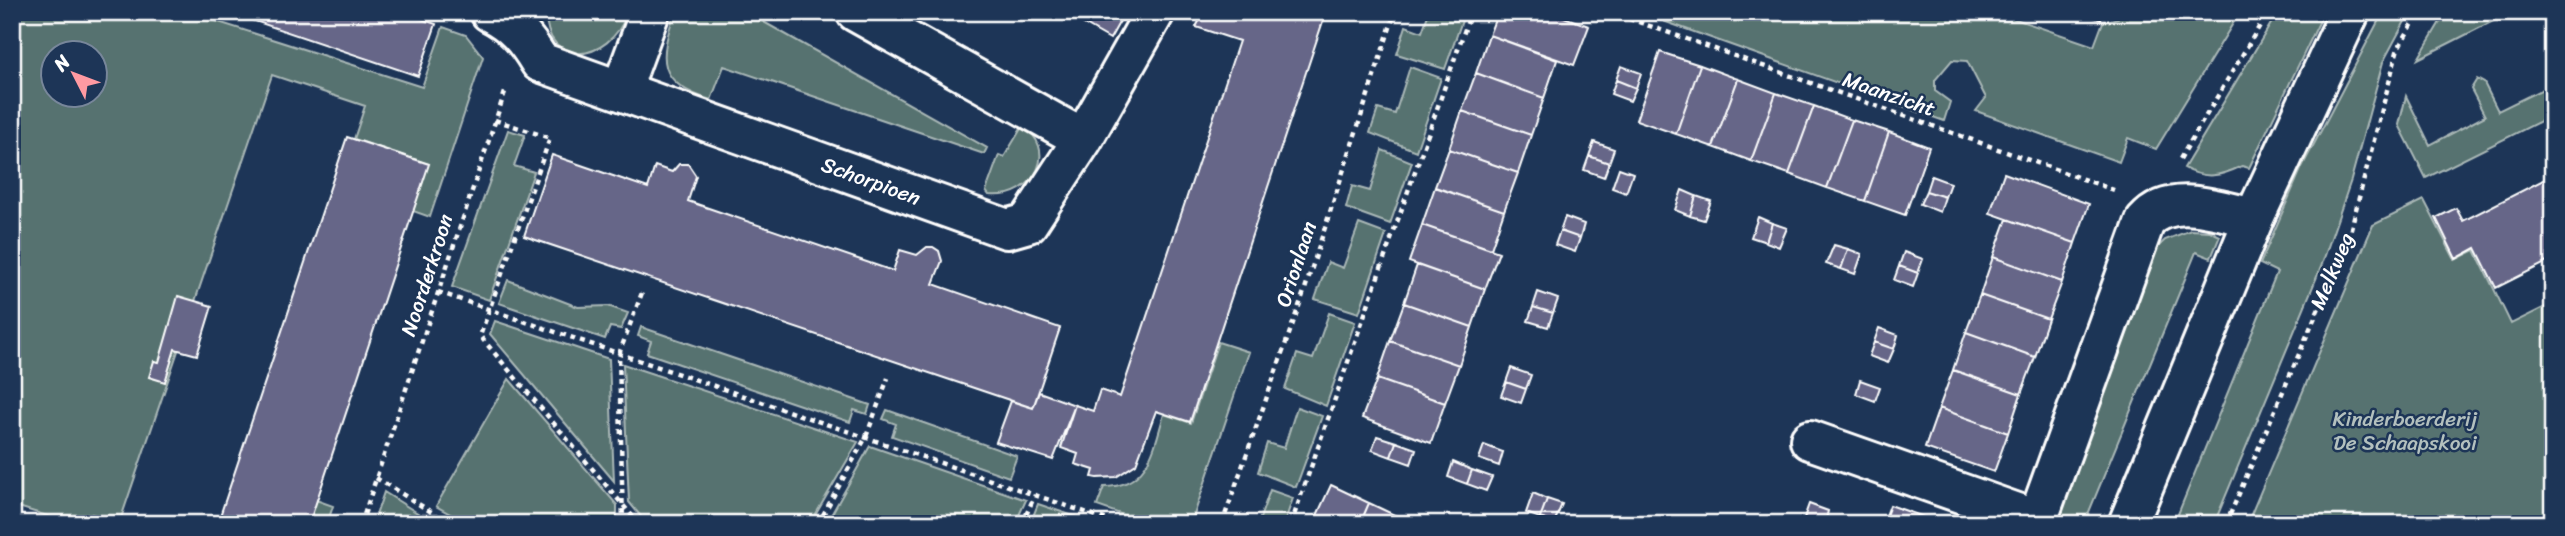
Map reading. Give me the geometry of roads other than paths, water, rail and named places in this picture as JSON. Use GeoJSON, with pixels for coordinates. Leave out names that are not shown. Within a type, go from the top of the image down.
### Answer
{"type":"FeatureCollection","features":[{"type":"Feature","properties":{"kind":"street","name":"Schorpioen"},"geometry":{"type":"LineString","coordinates":[[490,12],[504,19],[524,36],[540,62],[1007,229],[1028,223],[1083,139],[1155,12]]}},
{"type":"Feature","properties":{"kind":"street"},"geometry":{"type":"LineString","coordinates":[[621,92],[649,12]]}},
{"type":"Feature","properties":{"kind":"street"},"geometry":{"type":"LineString","coordinates":[[856,12],[1083,139]]}},
{"type":"Feature","properties":{"kind":"street"},"geometry":{"type":"LineString","coordinates":[[2128,524],[2254,218],[2350,12]]}},
{"type":"Feature","properties":{"kind":"street"},"geometry":{"type":"LineString","coordinates":[[1810,440],[2037,522],[2145,222],[2155,211],[2178,204],[2254,218]]}},
{"type":"Feature","properties":{"kind":"park label","name":"Kinderboerderij De Schaapskooi"},"geometry":{"type":"Point","coordinates":[2405,431]}}]}
